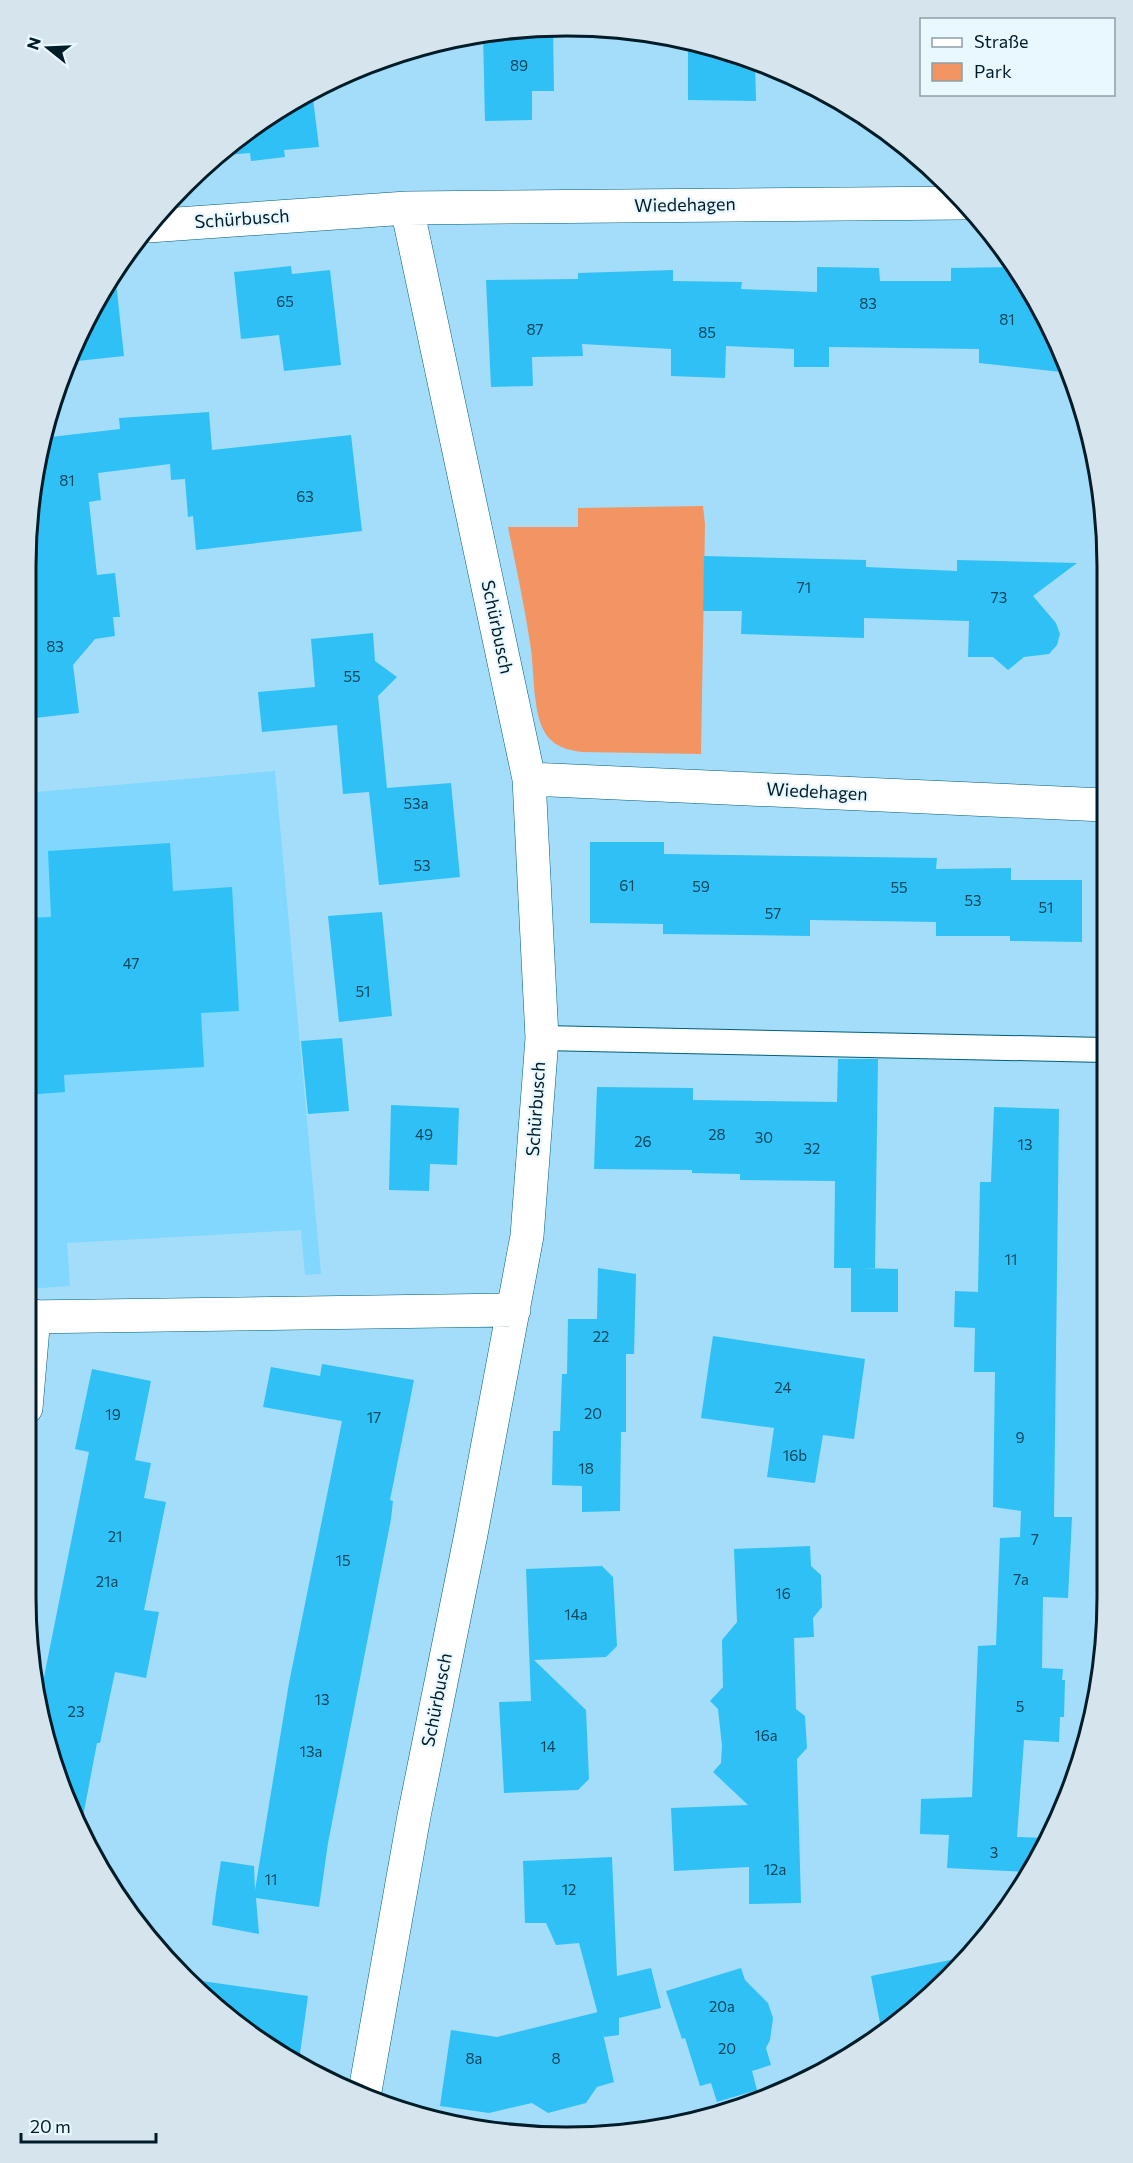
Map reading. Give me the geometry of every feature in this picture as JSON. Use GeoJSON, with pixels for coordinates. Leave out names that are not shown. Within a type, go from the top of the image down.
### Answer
{"type":"FeatureCollection","features":[{"type":"Feature","properties":{"kind":"street","name":"Wiedehagen"},"geometry":{"type":"LineString","coordinates":[[407,208],[953,203]]}},
{"type":"Feature","properties":{"kind":"street","name":"Schürbusch"},"geometry":{"type":"LineString","coordinates":[[161,225],[407,208],[530,779],[542,1038],[527,1236],[414,1816],[366,2088]]}},
{"type":"Feature","properties":{"kind":"street","name":"Wiedehagen"},"geometry":{"type":"LineString","coordinates":[[530,779],[1097,805]]}},
{"type":"Feature","properties":{"kind":"street"},"geometry":{"type":"LineString","coordinates":[[36,1316],[514,1310]]}},
{"type":"Feature","properties":{"kind":"lane"},"geometry":{"type":"LineString","coordinates":[[542,1038],[1097,1050]]}},
{"type":"Feature","properties":{"kind":"shaded area"},"geometry":{"type":"Polygon","coordinates":[[[275,771],[321,1274],[305,1275],[301,1230],[67,1243],[70,1286],[36,1288],[36,792],[275,771]]]}},
{"type":"Feature","properties":{"kind":"green space"},"geometry":{"type":"Polygon","coordinates":[[[703,506],[705,524],[701,754],[582,752],[556,744],[547,736],[540,723],[534,691],[529,634],[508,527],[578,527],[578,508],[703,506]]]}},
{"type":"Feature","properties":{"kind":"building"},"geometry":{"type":"Polygon","coordinates":[[[553,36],[554,91],[532,91],[532,120],[485,121],[483,43],[553,36]]]}},
{"type":"Feature","properties":{"kind":"building"},"geometry":{"type":"Polygon","coordinates":[[[688,50],[755,71],[756,101],[688,100],[688,50]]]}},
{"type":"Feature","properties":{"kind":"building"},"geometry":{"type":"Polygon","coordinates":[[[313,101],[319,147],[284,150],[285,157],[251,161],[250,153],[234,154],[272,125],[313,101]]]}},
{"type":"Feature","properties":{"kind":"building"},"geometry":{"type":"Polygon","coordinates":[[[291,266],[292,274],[330,270],[341,365],[284,371],[279,335],[241,339],[234,272],[291,266]]]}},
{"type":"Feature","properties":{"kind":"building"},"geometry":{"type":"Polygon","coordinates":[[[817,267],[879,268],[880,281],[951,281],[951,268],[1004,267],[1026,301],[1060,372],[979,363],[979,349],[829,347],[829,367],[794,367],[794,349],[726,346],[725,378],[671,376],[671,349],[582,344],[583,356],[532,357],[533,386],[491,387],[486,280],[578,279],[578,273],[673,270],[673,281],[742,282],[741,289],[817,292],[817,267]]]}},
{"type":"Feature","properties":{"kind":"building"},"geometry":{"type":"Polygon","coordinates":[[[116,286],[124,356],[77,361],[116,286]]]}},
{"type":"Feature","properties":{"kind":"building"},"geometry":{"type":"Polygon","coordinates":[[[209,412],[212,450],[351,435],[362,531],[196,550],[193,516],[188,517],[185,479],[171,480],[170,464],[98,473],[101,500],[89,502],[97,575],[115,573],[120,617],[113,617],[115,636],[95,639],[73,665],[79,713],[36,718],[37,532],[46,463],[52,437],[120,429],[119,418],[209,412]]]}},
{"type":"Feature","properties":{"kind":"building"},"geometry":{"type":"Polygon","coordinates":[[[704,556],[866,560],[866,567],[957,571],[957,560],[1077,563],[1033,596],[1056,623],[1060,634],[1057,645],[1049,654],[1024,657],[1008,670],[993,657],[968,657],[969,621],[864,618],[864,638],[741,634],[742,611],[703,611],[704,556]]]}},
{"type":"Feature","properties":{"kind":"building"},"geometry":{"type":"Polygon","coordinates":[[[373,633],[375,661],[397,677],[378,696],[387,788],[451,783],[460,877],[379,885],[369,792],[343,794],[337,725],[262,732],[258,692],[315,687],[311,639],[373,633]]]}},
{"type":"Feature","properties":{"kind":"building"},"geometry":{"type":"Polygon","coordinates":[[[590,842],[664,842],[664,854],[937,858],[936,869],[1011,868],[1011,880],[1082,880],[1082,942],[1010,941],[1010,936],[936,936],[936,922],[810,920],[810,936],[663,934],[663,924],[590,923],[590,842]]]}},
{"type":"Feature","properties":{"kind":"building"},"geometry":{"type":"Polygon","coordinates":[[[170,843],[173,891],[232,887],[239,1011],[201,1013],[204,1067],[64,1075],[65,1092],[36,1094],[36,918],[51,917],[48,851],[170,843]]]}},
{"type":"Feature","properties":{"kind":"building"},"geometry":{"type":"Polygon","coordinates":[[[382,912],[392,1016],[339,1022],[328,916],[382,912]]]}},
{"type":"Feature","properties":{"kind":"building"},"geometry":{"type":"Polygon","coordinates":[[[342,1038],[349,1111],[308,1114],[301,1041],[342,1038]]]}},
{"type":"Feature","properties":{"kind":"building"},"geometry":{"type":"Polygon","coordinates":[[[838,1059],[878,1059],[875,1268],[860,1268],[898,1269],[898,1312],[851,1312],[851,1268],[834,1268],[835,1181],[740,1180],[740,1174],[692,1173],[692,1170],[594,1169],[597,1087],[693,1088],[693,1100],[837,1102],[838,1059]]]}},
{"type":"Feature","properties":{"kind":"building"},"geometry":{"type":"Polygon","coordinates":[[[391,1105],[459,1108],[457,1165],[430,1164],[429,1191],[389,1190],[391,1105]]]}},
{"type":"Feature","properties":{"kind":"building"},"geometry":{"type":"Polygon","coordinates":[[[994,1107],[1059,1109],[1054,1517],[1072,1517],[1068,1598],[1043,1597],[1042,1668],[1063,1669],[1064,1717],[1060,1717],[1059,1742],[1024,1740],[1017,1837],[1039,1838],[1020,1872],[947,1868],[949,1835],[920,1834],[921,1799],[972,1797],[978,1646],[996,1645],[1000,1538],[1020,1537],[1021,1511],[993,1507],[995,1372],[974,1372],[975,1328],[954,1327],[955,1291],[978,1292],[980,1182],[991,1182],[994,1107]]]}},
{"type":"Feature","properties":{"kind":"building"},"geometry":{"type":"Polygon","coordinates":[[[598,1268],[636,1274],[634,1354],[626,1354],[626,1432],[621,1432],[620,1511],[582,1512],[582,1486],[552,1485],[553,1431],[560,1431],[562,1374],[567,1374],[568,1319],[597,1319],[598,1268]]]}},
{"type":"Feature","properties":{"kind":"building"},"geometry":{"type":"Polygon","coordinates":[[[713,1336],[865,1359],[854,1439],[823,1435],[815,1483],[767,1477],[774,1428],[701,1418],[713,1336]]]}},
{"type":"Feature","properties":{"kind":"building"},"geometry":{"type":"Polygon","coordinates":[[[322,1364],[414,1380],[390,1500],[393,1501],[391,1519],[328,1843],[319,1907],[256,1898],[259,1934],[212,1925],[221,1861],[254,1866],[255,1890],[289,1683],[342,1421],[263,1407],[271,1367],[320,1376],[322,1364]]]}},
{"type":"Feature","properties":{"kind":"building"},"geometry":{"type":"Polygon","coordinates":[[[92,1369],[151,1381],[135,1460],[151,1463],[144,1498],[166,1502],[144,1610],[159,1612],[146,1678],[115,1672],[100,1743],[97,1743],[83,1815],[64,1767],[54,1734],[43,1681],[89,1452],[75,1449],[92,1369]]]}},
{"type":"Feature","properties":{"kind":"building"},"geometry":{"type":"Polygon","coordinates":[[[810,1546],[811,1566],[821,1575],[822,1607],[813,1618],[814,1637],[794,1638],[796,1709],[805,1716],[807,1748],[797,1759],[801,1903],[749,1904],[749,1867],[674,1871],[671,1808],[748,1805],[713,1772],[721,1763],[722,1746],[718,1709],[710,1701],[723,1687],[722,1640],[737,1622],[734,1549],[810,1546]]]}},
{"type":"Feature","properties":{"kind":"building"},"geometry":{"type":"Polygon","coordinates":[[[602,1566],[613,1577],[617,1646],[606,1657],[534,1660],[586,1710],[589,1779],[578,1790],[504,1793],[499,1702],[531,1701],[526,1569],[602,1566]]]}},
{"type":"Feature","properties":{"kind":"building"},"geometry":{"type":"Polygon","coordinates":[[[612,1857],[617,1976],[651,1968],[661,2008],[619,2018],[619,2035],[604,2037],[579,1943],[556,1945],[546,1923],[525,1923],[523,1861],[612,1857]]]}},
{"type":"Feature","properties":{"kind":"building"},"geometry":{"type":"Polygon","coordinates":[[[953,1959],[916,1995],[880,2024],[871,1976],[953,1959]]]}},
{"type":"Feature","properties":{"kind":"building"},"geometry":{"type":"Polygon","coordinates":[[[741,1968],[745,1980],[768,2003],[773,2018],[770,2040],[766,2048],[771,2065],[752,2071],[757,2090],[717,2102],[711,2083],[700,2086],[685,2038],[682,2039],[666,1991],[741,1968]]]}},
{"type":"Feature","properties":{"kind":"building"},"geometry":{"type":"Polygon","coordinates":[[[201,1981],[308,1996],[300,2055],[244,2017],[201,1981]]]}},
{"type":"Feature","properties":{"kind":"building"},"geometry":{"type":"Polygon","coordinates":[[[598,2012],[614,2082],[597,2087],[586,2103],[548,2113],[532,2103],[489,2113],[440,2106],[451,2030],[497,2037],[598,2012]]]}}]}
